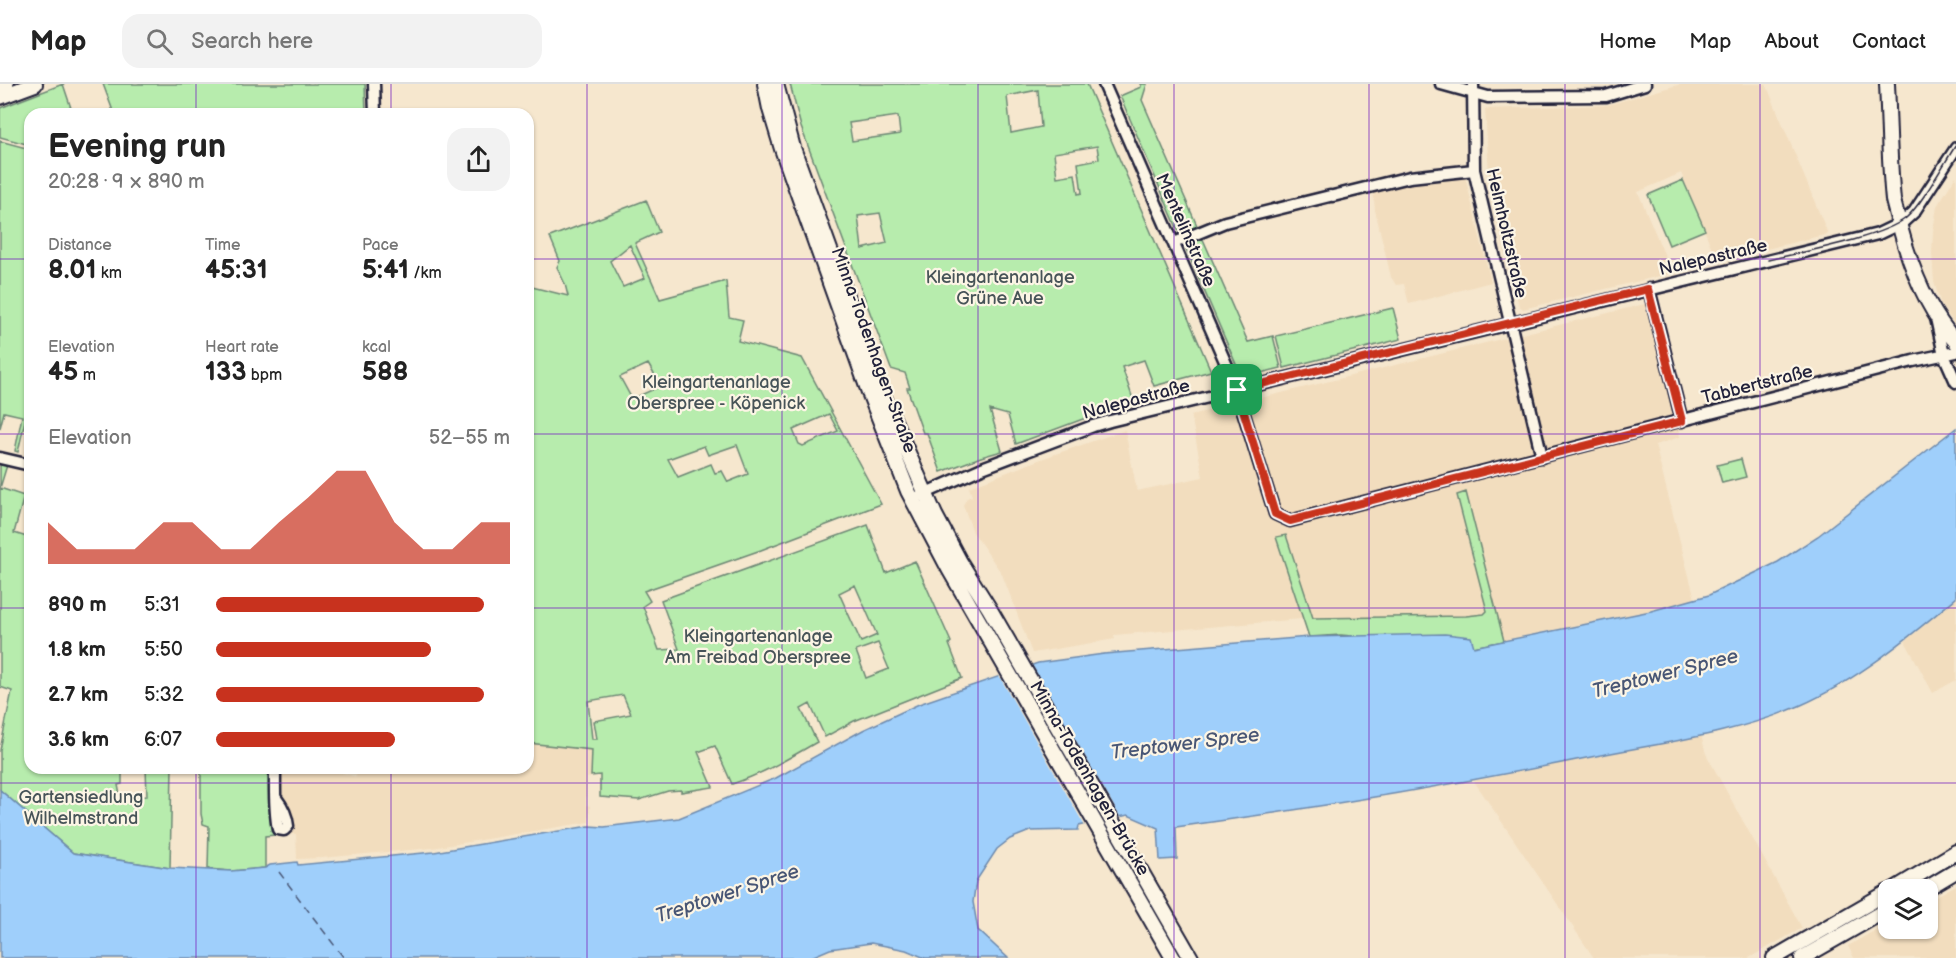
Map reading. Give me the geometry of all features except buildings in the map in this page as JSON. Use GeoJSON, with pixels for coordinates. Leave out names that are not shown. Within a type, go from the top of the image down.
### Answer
{"type":"FeatureCollection","features":[{"type":"Feature","properties":{"kind":"main road"},"geometry":{"type":"LineString","coordinates":[[0,86],[6,84]]}},
{"type":"Feature","properties":{"kind":"main road"},"geometry":{"type":"LineString","coordinates":[[0,97],[35,84]]}},
{"type":"Feature","properties":{"kind":"main road","name":"Minna-Todenhagen-Straße"},"geometry":{"type":"LineString","coordinates":[[765,84],[782,149],[870,395],[903,478],[919,496],[989,608]]}},
{"type":"Feature","properties":{"kind":"main road","name":"Minna-Todenhagen-Straße"},"geometry":{"type":"LineString","coordinates":[[776,84],[793,148],[937,548],[976,617]]}},
{"type":"Feature","properties":{"kind":"main road"},"geometry":{"type":"LineString","coordinates":[[1887,84],[1893,200],[1899,224],[1913,271],[1935,315],[1956,342]]}},
{"type":"Feature","properties":{"kind":"main road","name":"Minna-Todenhagen-Brücke"},"geometry":{"type":"LineString","coordinates":[[989,608],[1191,958]]}},
{"type":"Feature","properties":{"kind":"main road","name":"Minna-Todenhagen-Brücke"},"geometry":{"type":"LineString","coordinates":[[976,617],[1173,958]]}},
{"type":"Feature","properties":{"kind":"main road"},"geometry":{"type":"LineString","coordinates":[[1911,879],[1956,852]]}},
{"type":"Feature","properties":{"kind":"main road"},"geometry":{"type":"LineString","coordinates":[[1938,882],[1956,871]]}},
{"type":"Feature","properties":{"kind":"main road"},"geometry":{"type":"LineString","coordinates":[[1774,958],[1878,898]]}},
{"type":"Feature","properties":{"kind":"main road"},"geometry":{"type":"LineString","coordinates":[[1802,958],[1878,915]]}},
{"type":"Feature","properties":{"kind":"street"},"geometry":{"type":"LineString","coordinates":[[374,84],[375,108]]}},
{"type":"Feature","properties":{"kind":"street","name":"Mentelinstraße"},"geometry":{"type":"LineString","coordinates":[[1104,84],[1237,390]]}},
{"type":"Feature","properties":{"kind":"street"},"geometry":{"type":"LineString","coordinates":[[1441,84],[1473,89],[1488,97],[1601,96],[1645,84]]}},
{"type":"Feature","properties":{"kind":"street","name":"Helmholtzstraße"},"geometry":{"type":"LineString","coordinates":[[1473,89],[1474,170],[1542,457]]}},
{"type":"Feature","properties":{"kind":"street"},"geometry":{"type":"LineString","coordinates":[[1899,224],[1914,212],[1956,148]]}},
{"type":"Feature","properties":{"kind":"street"},"geometry":{"type":"LineString","coordinates":[[1174,243],[1230,220],[1414,176],[1474,170]]}},
{"type":"Feature","properties":{"kind":"street","name":"Nalepastraße"},"geometry":{"type":"LineString","coordinates":[[919,496],[982,468],[1093,426],[1878,234],[1899,224]]}},
{"type":"Feature","properties":{"kind":"street"},"geometry":{"type":"LineString","coordinates":[[1648,289],[1682,421]]}},
{"type":"Feature","properties":{"kind":"street"},"geometry":{"type":"LineString","coordinates":[[1935,315],[1944,355],[1956,382]]}},
{"type":"Feature","properties":{"kind":"street","name":"Tabbertstraße"},"geometry":{"type":"LineString","coordinates":[[1237,390],[1275,514],[1290,521],[1956,352]]}},
{"type":"Feature","properties":{"kind":"street"},"geometry":{"type":"LineString","coordinates":[[0,458],[24,464]]}},
{"type":"Feature","properties":{"kind":"street"},"geometry":{"type":"LineString","coordinates":[[275,774],[276,798]]}},
{"type":"Feature","properties":{"kind":"shaded area"},"geometry":{"type":"Polygon","coordinates":[[[1681,84],[1766,84],[1828,234],[1717,261],[1681,173],[1638,192],[1672,273],[1523,309],[1519,306],[1490,189],[1485,109],[1607,105],[1681,84]]]}},
{"type":"Feature","properties":{"kind":"shaded area"},"geometry":{"type":"Polygon","coordinates":[[[1465,176],[1491,282],[1409,304],[1404,284],[1396,285],[1391,277],[1375,210],[1373,190],[1414,180],[1465,176]]]}},
{"type":"Feature","properties":{"kind":"shaded area"},"geometry":{"type":"Polygon","coordinates":[[[1956,176],[1956,326],[1941,305],[1934,282],[1932,254],[1937,206],[1956,176]]]}},
{"type":"Feature","properties":{"kind":"shaded area"},"geometry":{"type":"Polygon","coordinates":[[[1649,303],[1680,437],[1655,445],[1695,599],[1651,611],[1504,641],[1484,614],[1313,618],[1114,635],[1115,639],[1032,653],[1002,574],[973,532],[963,505],[967,498],[972,496],[969,487],[1125,430],[1137,491],[1203,477],[1191,415],[1649,303]]]}},
{"type":"Feature","properties":{"kind":"shaded area"},"geometry":{"type":"Polygon","coordinates":[[[1956,598],[1956,680],[1933,693],[1905,641],[1956,598]]]}},
{"type":"Feature","properties":{"kind":"shaded area"},"geometry":{"type":"Polygon","coordinates":[[[1701,735],[1706,754],[1802,928],[1749,958],[1594,958],[1474,781],[1701,735]]]}},
{"type":"Feature","properties":{"kind":"shaded area"},"geometry":{"type":"Polygon","coordinates":[[[534,744],[592,750],[591,777],[587,778],[586,805],[590,806],[589,822],[432,848],[297,859],[296,834],[283,835],[278,774],[346,774],[356,777],[356,774],[534,774],[534,744]]]}},
{"type":"Feature","properties":{"kind":"shaded area"},"geometry":{"type":"Polygon","coordinates":[[[1956,885],[1956,958],[1854,958],[1848,946],[1878,929],[1878,939],[1938,939],[1938,895],[1956,885]]]}},
{"type":"Feature","properties":{"kind":"green space"},"geometry":{"type":"Polygon","coordinates":[[[63,84],[71,108],[24,108],[24,143],[0,137],[0,108],[63,84]]]}},
{"type":"Feature","properties":{"kind":"green space"},"geometry":{"type":"Polygon","coordinates":[[[103,84],[365,84],[366,108],[112,108],[103,84]]]}},
{"type":"Feature","properties":{"kind":"green space","name":"Kleingartenanlage Grüne Aue"},"geometry":{"type":"Polygon","coordinates":[[[790,84],[1087,84],[1211,371],[1154,386],[1144,360],[1122,367],[1135,405],[1083,419],[1016,444],[1008,415],[990,410],[1002,451],[941,472],[927,433],[923,433],[907,388],[910,388],[905,373],[891,369],[801,127],[790,84]],[[1038,90],[1007,96],[1011,133],[1041,127],[1038,90]],[[898,116],[849,123],[852,141],[900,134],[898,116]],[[1097,146],[1054,153],[1057,177],[1075,174],[1078,194],[1082,193],[1078,163],[1099,159],[1097,146]],[[880,213],[858,216],[862,249],[887,243],[880,213]]]}},
{"type":"Feature","properties":{"kind":"green space"},"geometry":{"type":"Polygon","coordinates":[[[1141,84],[1147,84],[1142,100],[1248,342],[1273,336],[1281,368],[1248,376],[1239,371],[1120,96],[1141,87],[1141,84]]]}},
{"type":"Feature","properties":{"kind":"green space"},"geometry":{"type":"Polygon","coordinates":[[[0,141],[24,147],[24,426],[18,452],[15,451],[22,416],[4,412],[0,428],[0,141]]]}},
{"type":"Feature","properties":{"kind":"green space"},"geometry":{"type":"Polygon","coordinates":[[[1683,180],[1705,230],[1669,245],[1648,195],[1683,180]]]}},
{"type":"Feature","properties":{"kind":"green space"},"geometry":{"type":"Polygon","coordinates":[[[646,200],[659,232],[635,243],[660,299],[726,281],[729,317],[743,320],[738,341],[802,358],[881,504],[761,550],[644,591],[650,601],[643,606],[659,650],[679,649],[661,600],[868,525],[886,573],[915,561],[951,642],[949,644],[962,678],[854,721],[825,737],[810,704],[801,709],[817,742],[796,754],[765,771],[732,784],[715,746],[698,752],[713,787],[681,792],[681,790],[668,791],[639,800],[600,797],[600,775],[591,776],[592,750],[534,744],[534,288],[568,296],[557,267],[560,261],[550,237],[646,200]],[[630,245],[610,261],[623,287],[645,278],[630,245]],[[648,364],[620,377],[632,399],[661,386],[648,364]],[[829,414],[793,430],[799,444],[803,446],[838,431],[829,414]],[[737,445],[708,455],[704,446],[668,459],[678,477],[711,464],[715,473],[722,471],[728,482],[748,474],[737,445]],[[855,585],[839,593],[861,642],[877,635],[855,585]],[[878,643],[856,651],[866,678],[889,669],[878,643]],[[623,695],[588,701],[592,739],[597,739],[594,721],[631,714],[623,695]]]}},
{"type":"Feature","properties":{"kind":"green space"},"geometry":{"type":"Polygon","coordinates":[[[1393,308],[1401,339],[1284,368],[1276,336],[1393,308]]]}},
{"type":"Feature","properties":{"kind":"green space"},"geometry":{"type":"Polygon","coordinates":[[[1741,459],[1746,477],[1722,483],[1717,465],[1741,459]]]}},
{"type":"Feature","properties":{"kind":"green space"},"geometry":{"type":"Polygon","coordinates":[[[0,463],[24,469],[7,465],[0,488],[0,463]]]}},
{"type":"Feature","properties":{"kind":"green space","name":"Gartensiedlung Wilhelmstrand"},"geometry":{"type":"Polygon","coordinates":[[[0,488],[24,496],[14,533],[24,536],[24,774],[122,774],[122,784],[118,785],[120,795],[130,797],[147,796],[146,774],[172,774],[170,868],[73,853],[0,790],[0,750],[12,691],[0,687],[0,488]]]}},
{"type":"Feature","properties":{"kind":"green space"},"geometry":{"type":"Polygon","coordinates":[[[1466,492],[1504,641],[1473,647],[1341,635],[1309,637],[1276,537],[1286,535],[1313,618],[1484,614],[1487,611],[1457,495],[1466,492]]]}},
{"type":"Feature","properties":{"kind":"green space"},"geometry":{"type":"Polygon","coordinates":[[[201,774],[270,774],[275,835],[265,836],[265,868],[231,871],[208,869],[209,826],[203,824],[201,774]]]}},
{"type":"Feature","properties":{"kind":"water","name":"Treptower Spree"},"geometry":{"type":"Polygon","coordinates":[[[1956,428],[1956,598],[1882,657],[1821,696],[1776,715],[1702,736],[1389,795],[1176,827],[1177,859],[1160,860],[1158,828],[1128,815],[1079,826],[1078,830],[1030,831],[1010,839],[997,849],[976,881],[973,902],[978,930],[1008,958],[925,958],[906,950],[871,943],[830,949],[809,958],[0,958],[0,790],[73,853],[170,868],[231,871],[297,862],[298,865],[434,852],[589,826],[604,827],[679,818],[776,778],[863,730],[919,704],[1038,663],[1104,654],[1309,637],[1445,634],[1471,637],[1474,647],[1651,611],[1709,595],[1778,562],[1818,536],[1956,428]]]}},
{"type":"Feature","properties":{"kind":"pier"},"geometry":{"type":"Polygon","coordinates":[[[1031,663],[1122,820],[1108,823],[1018,667],[1031,663]]]}},
{"type":"Feature","properties":{"kind":"pier"},"geometry":{"type":"Polygon","coordinates":[[[1012,669],[1101,824],[1086,828],[998,674],[1012,669]]]}},
{"type":"Feature","properties":{"kind":"ferry route"},"geometry":{"type":"LineString","coordinates":[[279,872],[344,958]]}},
{"type":"Feature","properties":{"kind":"tram line"},"geometry":{"type":"LineString","coordinates":[[1768,260],[1860,238],[1879,232],[1906,218],[1919,204],[1956,145]]}},
{"type":"Feature","properties":{"kind":"route"},"geometry":{"type":"LineString","coordinates":[[1648,289],[1682,421],[1290,521],[1275,514],[1237,390],[1648,289]]}},
{"type":"Feature","properties":{"kind":"park label","name":"Kleingartenanlage Oberspree - Köpenick"},"geometry":{"type":"Point","coordinates":[716,392]}},
{"type":"Feature","properties":{"kind":"park label","name":"Kleingartenanlage Am Freibad Oberspree"},"geometry":{"type":"Point","coordinates":[758,646]}}]}
